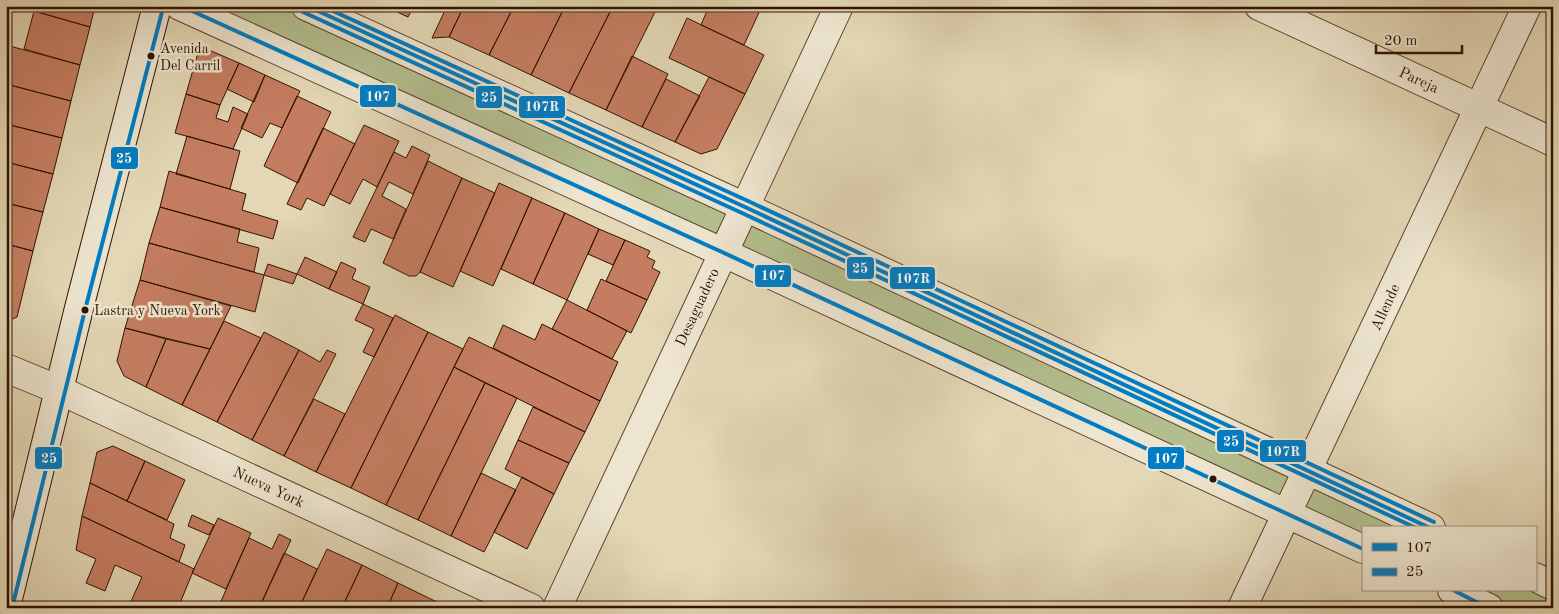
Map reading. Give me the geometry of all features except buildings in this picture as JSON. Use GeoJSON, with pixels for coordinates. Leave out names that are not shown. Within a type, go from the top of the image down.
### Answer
{"type":"FeatureCollection","features":[{"type":"Feature","properties":{"kind":"street"},"geometry":{"type":"LineString","coordinates":[[6,607],[157,6]]}},
{"type":"Feature","properties":{"kind":"street"},"geometry":{"type":"LineString","coordinates":[[180,6],[722,252],[1362,549]]}},
{"type":"Feature","properties":{"kind":"street"},"geometry":{"type":"LineString","coordinates":[[306,6],[745,207],[1427,526]]}},
{"type":"Feature","properties":{"kind":"street","name":"Desaguadero"},"geometry":{"type":"LineString","coordinates":[[557,608],[722,252],[839,6]]}},
{"type":"Feature","properties":{"kind":"street","name":"Pareja"},"geometry":{"type":"LineString","coordinates":[[1259,6],[1553,142]]}},
{"type":"Feature","properties":{"kind":"street","name":"Allende"},"geometry":{"type":"LineString","coordinates":[[1242,608],[1528,6]]}},
{"type":"Feature","properties":{"kind":"street","name":"Nueva York"},"geometry":{"type":"LineString","coordinates":[[6,368],[60,390],[531,608]]}},
{"type":"Feature","properties":{"kind":"street"},"geometry":{"type":"LineString","coordinates":[[1536,578],[1553,586]]}},
{"type":"Feature","properties":{"kind":"street"},"geometry":{"type":"LineString","coordinates":[[1456,592],[1489,608]]}},
{"type":"Feature","properties":{"kind":"green space"},"geometry":{"type":"Polygon","coordinates":[[[180,6],[306,6],[1427,526],[1362,526],[1362,549],[180,6]]]}},
{"type":"Feature","properties":{"kind":"green space"},"geometry":{"type":"Polygon","coordinates":[[[1553,586],[1553,608],[1489,608],[1456,592],[1536,592],[1536,590],[1553,586]]]}},
{"type":"Feature","properties":{"kind":"transit line","name":"107"},"geometry":{"type":"LineString","coordinates":[[181,6],[722,252],[1362,549]]}},
{"type":"Feature","properties":{"kind":"transit line","name":"107"},"geometry":{"type":"LineString","coordinates":[[307,6],[745,207],[1426,526]]}},
{"type":"Feature","properties":{"kind":"transit line","name":"107R"},"geometry":{"type":"LineString","coordinates":[[322,6],[748,201],[1434,522]]}},
{"type":"Feature","properties":{"kind":"transit line","name":"25"},"geometry":{"type":"LineString","coordinates":[[12,608],[85,310],[163,8]]}},
{"type":"Feature","properties":{"kind":"transit line","name":"25"},"geometry":{"type":"LineString","coordinates":[[303,12],[742,213],[1412,526]]}},
{"type":"Feature","properties":{"kind":"transit line","name":"107"},"geometry":{"type":"LineString","coordinates":[[1457,592],[1488,608]]}},
{"type":"Feature","properties":{"kind":"place","name":"Avenida Del Carril"},"geometry":{"type":"Point","coordinates":[151,56]}},
{"type":"Feature","properties":{"kind":"place","name":"Lastra y Nueva York"},"geometry":{"type":"Point","coordinates":[85,310]}}]}
